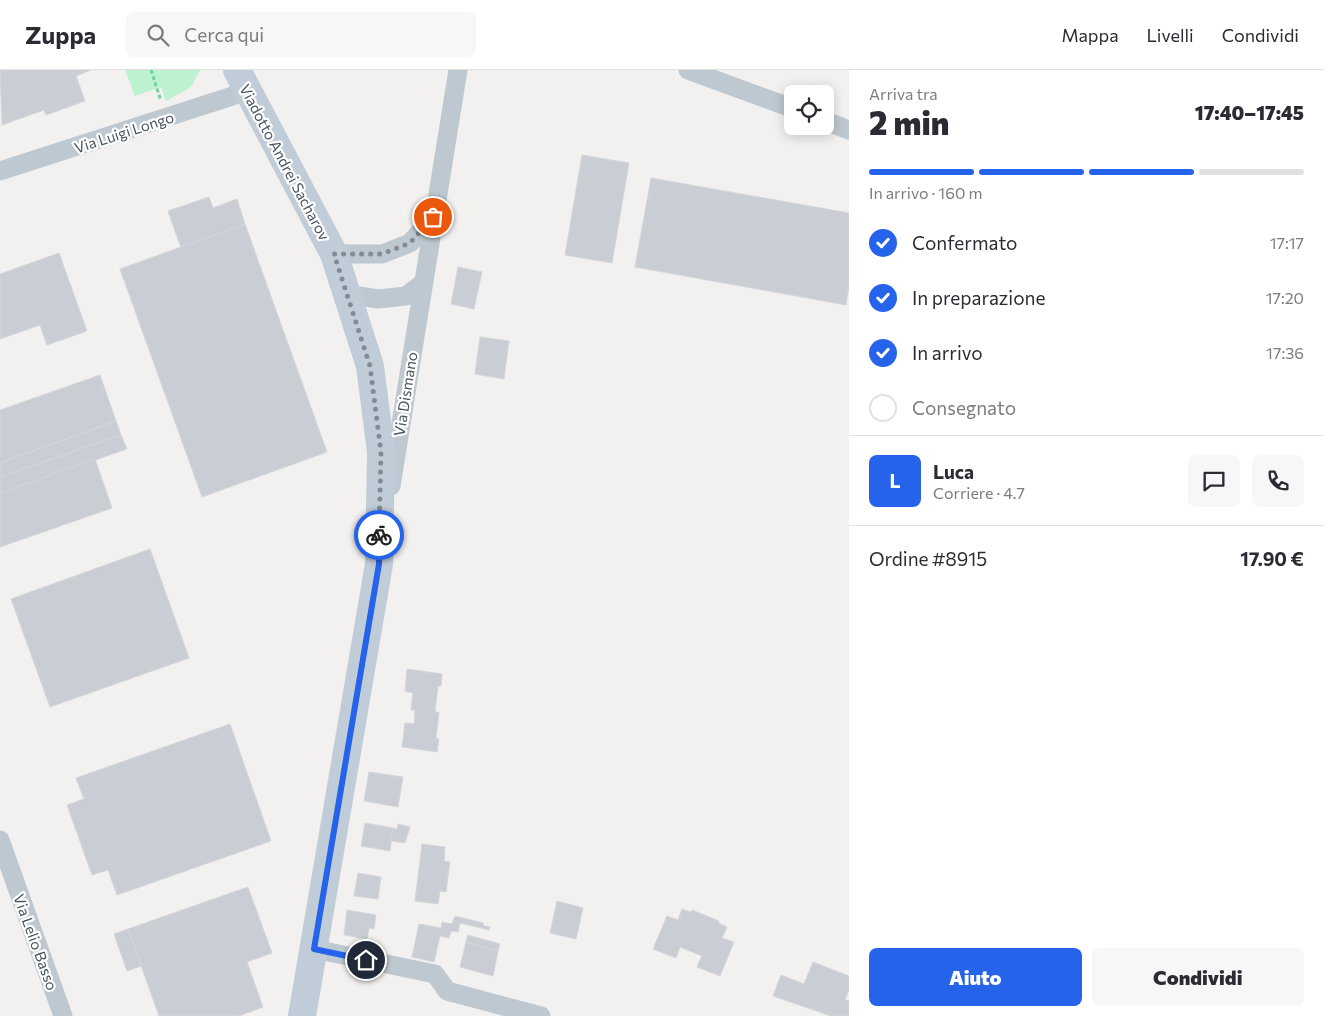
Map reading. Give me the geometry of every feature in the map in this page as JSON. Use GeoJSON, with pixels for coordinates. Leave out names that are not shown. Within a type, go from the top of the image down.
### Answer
{"type":"FeatureCollection","features":[{"type":"Feature","properties":{"kind":"main road","name":"Viadotto Andrei Sacharov"},"geometry":{"type":"LineString","coordinates":[[243,80],[334,254]]}},
{"type":"Feature","properties":{"kind":"main road","name":"Via Dismano"},"geometry":{"type":"LineString","coordinates":[[302,1016],[379,564],[381,452],[370,366],[334,254]]}},
{"type":"Feature","properties":{"kind":"street","name":"Via Dismano"},"geometry":{"type":"LineString","coordinates":[[379,564],[458,70]]}},
{"type":"Feature","properties":{"kind":"street"},"geometry":{"type":"LineString","coordinates":[[688,70],[784,105]]}},
{"type":"Feature","properties":{"kind":"street","name":"Via Luigi Longo"},"geometry":{"type":"LineString","coordinates":[[0,171],[166,119],[243,80]]}},
{"type":"Feature","properties":{"kind":"street"},"geometry":{"type":"LineString","coordinates":[[834,124],[849,130]]}},
{"type":"Feature","properties":{"kind":"street"},"geometry":{"type":"LineString","coordinates":[[334,254],[382,254],[410,243],[433,217]]}},
{"type":"Feature","properties":{"kind":"street"},"geometry":{"type":"LineString","coordinates":[[346,294],[378,299],[406,296],[423,283]]}},
{"type":"Feature","properties":{"kind":"street","name":"Via Lelio Basso"},"geometry":{"type":"LineString","coordinates":[[0,840],[62,1016]]}},
{"type":"Feature","properties":{"kind":"street"},"geometry":{"type":"LineString","coordinates":[[314,949],[435,974],[447,991],[541,1016]]}},
{"type":"Feature","properties":{"kind":"path"},"geometry":{"type":"LineString","coordinates":[[151,70],[166,119]]}},
{"type":"Feature","properties":{"kind":"green space"},"geometry":{"type":"Polygon","coordinates":[[[125,70],[200,70],[191,87],[166,101],[161,87],[135,96],[125,70]]]}},
{"type":"Feature","properties":{"kind":"building"},"geometry":{"type":"Polygon","coordinates":[[[0,70],[91,70],[76,76],[85,101],[46,115],[44,110],[2,125],[0,70]]]}},
{"type":"Feature","properties":{"kind":"building"},"geometry":{"type":"Polygon","coordinates":[[[582,155],[629,163],[612,263],[565,255],[582,155]]]}},
{"type":"Feature","properties":{"kind":"building"},"geometry":{"type":"Polygon","coordinates":[[[651,178],[849,213],[849,286],[846,305],[635,267],[651,178]]]}},
{"type":"Feature","properties":{"kind":"building"},"geometry":{"type":"Polygon","coordinates":[[[209,197],[213,208],[237,199],[245,224],[181,248],[168,211],[209,197]]]}},
{"type":"Feature","properties":{"kind":"building"},"geometry":{"type":"Polygon","coordinates":[[[245,224],[327,452],[202,497],[120,269],[245,224]]]}},
{"type":"Feature","properties":{"kind":"building"},"geometry":{"type":"Polygon","coordinates":[[[59,253],[87,331],[47,345],[40,325],[0,339],[0,274],[59,253]]]}},
{"type":"Feature","properties":{"kind":"building"},"geometry":{"type":"Polygon","coordinates":[[[458,267],[482,272],[474,309],[451,304],[458,267]]]}},
{"type":"Feature","properties":{"kind":"building"},"geometry":{"type":"Polygon","coordinates":[[[480,337],[509,341],[504,379],[475,374],[480,337]]]}},
{"type":"Feature","properties":{"kind":"building"},"geometry":{"type":"Polygon","coordinates":[[[100,375],[116,421],[0,463],[0,410],[100,375]]]}},
{"type":"Feature","properties":{"kind":"building"},"geometry":{"type":"Polygon","coordinates":[[[116,421],[121,435],[0,477],[0,463],[116,421]]]}},
{"type":"Feature","properties":{"kind":"building"},"geometry":{"type":"Polygon","coordinates":[[[121,435],[127,449],[0,493],[0,477],[121,435]]]}},
{"type":"Feature","properties":{"kind":"building"},"geometry":{"type":"Polygon","coordinates":[[[95,459],[112,508],[0,547],[0,493],[95,459]]]}},
{"type":"Feature","properties":{"kind":"building"},"geometry":{"type":"Polygon","coordinates":[[[150,549],[189,658],[50,707],[11,599],[150,549]]]}},
{"type":"Feature","properties":{"kind":"building"},"geometry":{"type":"Polygon","coordinates":[[[407,669],[442,674],[441,686],[438,686],[435,712],[439,712],[436,738],[439,739],[437,752],[402,747],[405,723],[414,724],[415,710],[411,710],[413,693],[405,691],[407,669]]]}},
{"type":"Feature","properties":{"kind":"building"},"geometry":{"type":"Polygon","coordinates":[[[230,724],[271,841],[117,895],[108,870],[92,875],[67,805],[84,799],[76,778],[230,724]]]}},
{"type":"Feature","properties":{"kind":"building"},"geometry":{"type":"Polygon","coordinates":[[[369,772],[403,777],[398,807],[364,801],[369,772]]]}},
{"type":"Feature","properties":{"kind":"building"},"geometry":{"type":"Polygon","coordinates":[[[365,823],[393,828],[390,851],[361,846],[365,823]]]}},
{"type":"Feature","properties":{"kind":"building"},"geometry":{"type":"Polygon","coordinates":[[[398,824],[410,827],[405,843],[391,841],[393,828],[397,829],[398,824]]]}},
{"type":"Feature","properties":{"kind":"building"},"geometry":{"type":"Polygon","coordinates":[[[422,844],[445,847],[444,861],[450,862],[446,892],[440,891],[438,904],[415,901],[422,844]]]}},
{"type":"Feature","properties":{"kind":"building"},"geometry":{"type":"Polygon","coordinates":[[[358,873],[381,877],[378,899],[354,896],[358,873]]]}},
{"type":"Feature","properties":{"kind":"building"},"geometry":{"type":"Polygon","coordinates":[[[248,887],[272,953],[247,962],[263,1007],[239,1016],[159,1016],[128,929],[248,887]]]}},
{"type":"Feature","properties":{"kind":"building"},"geometry":{"type":"Polygon","coordinates":[[[557,901],[583,908],[576,939],[550,933],[557,901]]]}},
{"type":"Feature","properties":{"kind":"building"},"geometry":{"type":"Polygon","coordinates":[[[682,909],[691,912],[692,910],[719,921],[718,923],[727,927],[722,938],[734,942],[720,976],[697,967],[702,956],[680,947],[676,958],[653,949],[667,916],[678,920],[682,909]]]}},
{"type":"Feature","properties":{"kind":"building"},"geometry":{"type":"Polygon","coordinates":[[[347,910],[376,915],[374,929],[369,928],[367,939],[344,935],[347,910]]]}},
{"type":"Feature","properties":{"kind":"building"},"geometry":{"type":"Polygon","coordinates":[[[455,916],[483,923],[484,926],[490,927],[489,930],[460,923],[458,932],[451,931],[449,938],[440,936],[434,962],[412,957],[419,924],[441,928],[442,922],[452,924],[455,916]]]}},
{"type":"Feature","properties":{"kind":"building"},"geometry":{"type":"Polygon","coordinates":[[[128,929],[141,966],[127,971],[114,934],[128,929]]]}},
{"type":"Feature","properties":{"kind":"building"},"geometry":{"type":"Polygon","coordinates":[[[468,935],[500,944],[498,951],[466,942],[468,935]]]}},
{"type":"Feature","properties":{"kind":"building"},"geometry":{"type":"Polygon","coordinates":[[[466,942],[498,951],[493,976],[460,967],[466,942]]]}},
{"type":"Feature","properties":{"kind":"building"},"geometry":{"type":"Polygon","coordinates":[[[813,962],[849,976],[849,990],[845,1000],[849,1001],[849,1016],[831,1016],[773,996],[781,975],[804,984],[813,962]]]}},
{"type":"Feature","properties":{"kind":"way so far"},"geometry":{"type":"LineString","coordinates":[[379,535],[381,452],[370,366],[334,254],[382,254],[410,243],[433,217]]}},
{"type":"Feature","properties":{"kind":"route"},"geometry":{"type":"LineString","coordinates":[[366,960],[314,949],[379,564],[379,535]]}}]}
